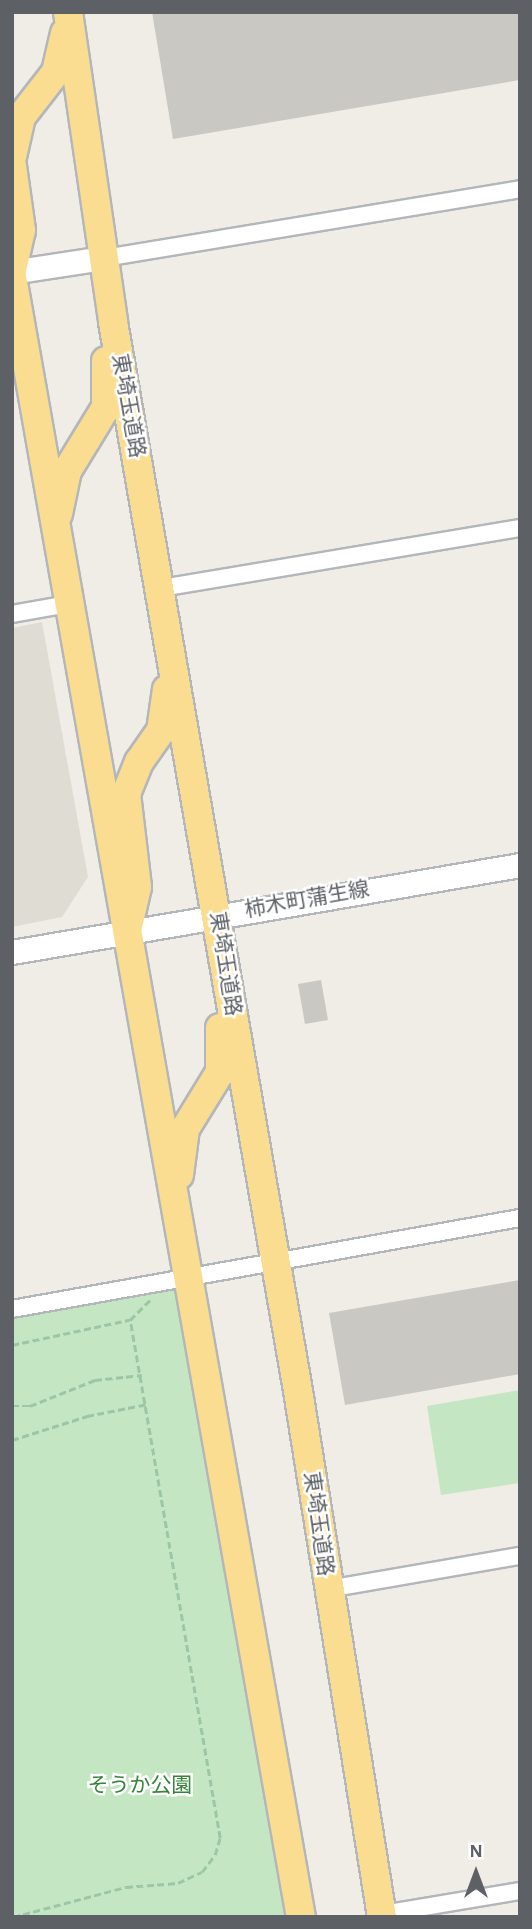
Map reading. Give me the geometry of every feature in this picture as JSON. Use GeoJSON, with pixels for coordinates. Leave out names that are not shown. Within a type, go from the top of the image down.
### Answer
{"type":"FeatureCollection","features":[{"type":"Feature","properties":{"kind":"highway"},"geometry":{"type":"LineString","coordinates":[[12,157],[21,117],[59,64],[67,12]]}},
{"type":"Feature","properties":{"kind":"highway","name":"東埼玉道路"},"geometry":{"type":"LineString","coordinates":[[67,12],[104,258],[276,1260],[382,1915]]}},
{"type":"Feature","properties":{"kind":"highway"},"geometry":{"type":"LineString","coordinates":[[12,166],[21,230],[12,273],[125,932],[301,1917]]}},
{"type":"Feature","properties":{"kind":"highway"},"geometry":{"type":"LineString","coordinates":[[58,541],[67,471],[106,407],[107,364],[97,307],[104,258]]}},
{"type":"Feature","properties":{"kind":"highway"},"geometry":{"type":"LineString","coordinates":[[125,932],[137,887],[126,794],[166,717],[168,641]]}},
{"type":"Feature","properties":{"kind":"highway"},"geometry":{"type":"LineString","coordinates":[[177,1213],[185,1129],[213,1089],[223,1059],[210,962],[217,916]]}},
{"type":"Feature","properties":{"kind":"main road"},"geometry":{"type":"LineString","coordinates":[[12,273],[104,258]]}},
{"type":"Feature","properties":{"kind":"main road","name":"柿木町蒲生線"},"geometry":{"type":"LineString","coordinates":[[12,952],[520,865]]}},
{"type":"Feature","properties":{"kind":"street"},"geometry":{"type":"LineString","coordinates":[[104,258],[520,189]]}},
{"type":"Feature","properties":{"kind":"street"},"geometry":{"type":"LineString","coordinates":[[160,588],[520,528]]}},
{"type":"Feature","properties":{"kind":"street"},"geometry":{"type":"LineString","coordinates":[[12,614],[68,604]]}},
{"type":"Feature","properties":{"kind":"street"},"geometry":{"type":"LineString","coordinates":[[12,1309],[155,1283],[187,1280],[276,1260],[520,1218]]}},
{"type":"Feature","properties":{"kind":"street"},"geometry":{"type":"LineString","coordinates":[[328,1589],[520,1556]]}},
{"type":"Feature","properties":{"kind":"street"},"geometry":{"type":"LineString","coordinates":[[382,1915],[520,1891]]}},
{"type":"Feature","properties":{"kind":"path"},"geometry":{"type":"LineString","coordinates":[[12,1345],[130,1320],[148,1307],[155,1283]]}},
{"type":"Feature","properties":{"kind":"path"},"geometry":{"type":"LineString","coordinates":[[13,1917],[126,1886],[178,1883],[202,1872],[220,1838],[182,1641],[148,1404],[130,1320]]}},
{"type":"Feature","properties":{"kind":"path"},"geometry":{"type":"LineString","coordinates":[[12,1406],[30,1406],[95,1380],[142,1375]]}},
{"type":"Feature","properties":{"kind":"path"},"geometry":{"type":"LineString","coordinates":[[12,1440],[87,1416],[148,1404]]}},
{"type":"Feature","properties":{"kind":"shaded area"},"geometry":{"type":"Polygon","coordinates":[[[42,622],[88,877],[62,917],[12,927],[12,628],[42,622]]]}},
{"type":"Feature","properties":{"kind":"green space","name":"そうか公園"},"geometry":{"type":"Polygon","coordinates":[[[182,1287],[292,1917],[12,1917],[12,1316],[182,1287]]]}},
{"type":"Feature","properties":{"kind":"green space"},"geometry":{"type":"Polygon","coordinates":[[[520,1390],[520,1483],[441,1495],[427,1406],[520,1390]]]}},
{"type":"Feature","properties":{"kind":"building"},"geometry":{"type":"Polygon","coordinates":[[[152,12],[520,12],[520,80],[173,139],[152,12]]]}},
{"type":"Feature","properties":{"kind":"building"},"geometry":{"type":"Polygon","coordinates":[[[321,980],[328,1020],[305,1024],[298,984],[321,980]]]}},
{"type":"Feature","properties":{"kind":"building"},"geometry":{"type":"Polygon","coordinates":[[[520,1280],[520,1374],[345,1405],[329,1313],[520,1280]]]}}]}
